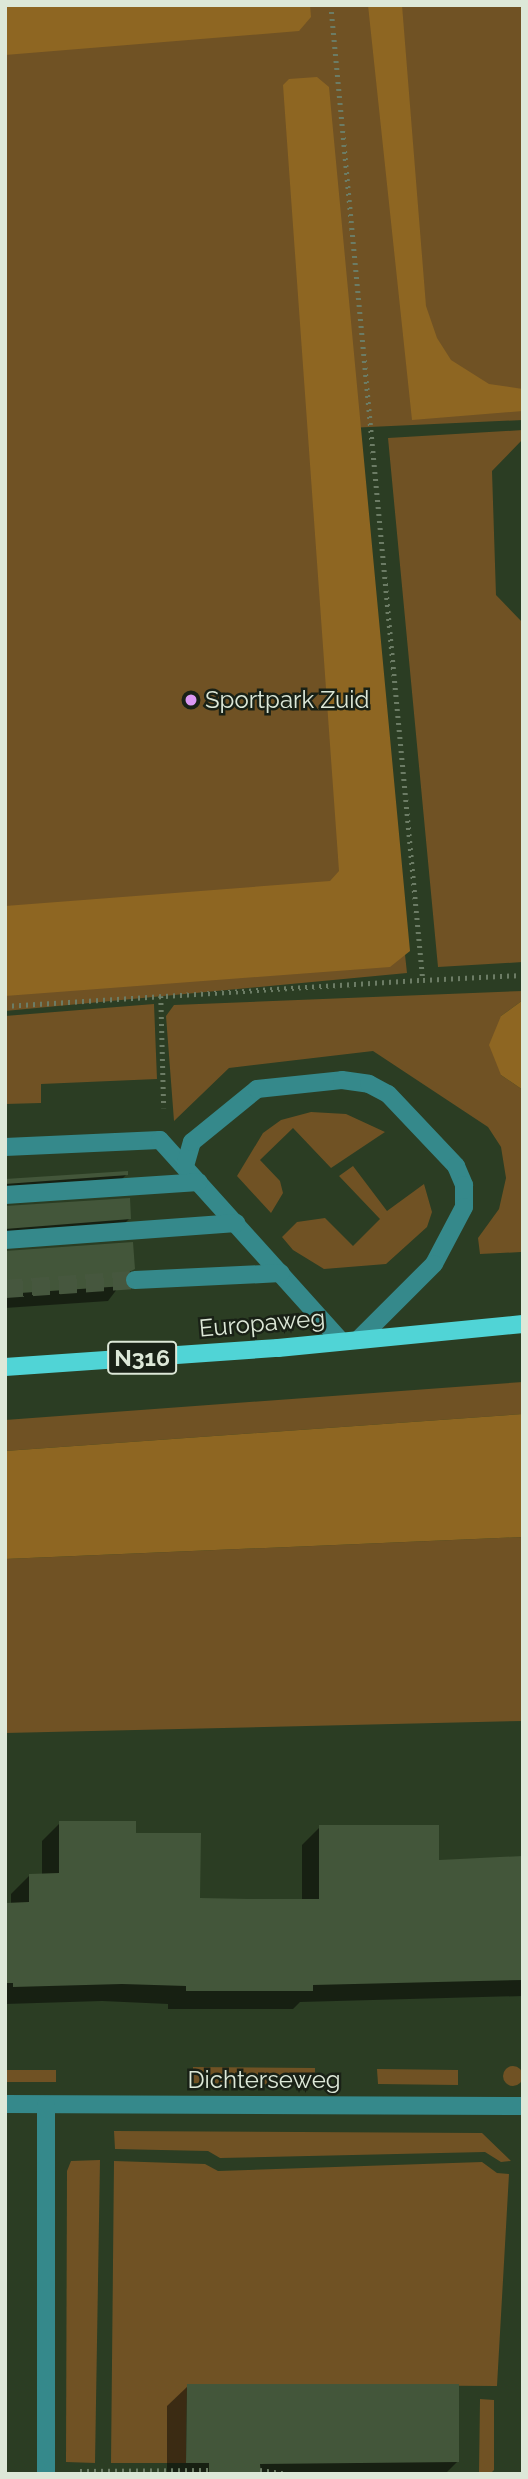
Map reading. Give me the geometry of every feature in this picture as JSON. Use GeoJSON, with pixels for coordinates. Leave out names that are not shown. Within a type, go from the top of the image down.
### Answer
{"type":"FeatureCollection","features":[{"type":"Feature","properties":{"kind":"main road","name":"Europaweg"},"geometry":{"type":"LineString","coordinates":[[5,1367],[523,1324]]}},
{"type":"Feature","properties":{"kind":"street"},"geometry":{"type":"LineString","coordinates":[[5,1147],[160,1140],[281,1273],[350,1340],[434,1264],[464,1207],[464,1185],[456,1166],[388,1094],[369,1084],[342,1080],[257,1089],[192,1142],[185,1166]]}},
{"type":"Feature","properties":{"kind":"street"},"geometry":{"type":"LineString","coordinates":[[5,1195],[200,1182]]}},
{"type":"Feature","properties":{"kind":"street"},"geometry":{"type":"LineString","coordinates":[[5,1240],[236,1223]]}},
{"type":"Feature","properties":{"kind":"street"},"geometry":{"type":"LineString","coordinates":[[135,1280],[281,1273]]}},
{"type":"Feature","properties":{"kind":"street","name":"Dichterseweg"},"geometry":{"type":"LineString","coordinates":[[5,2104],[523,2106]]}},
{"type":"Feature","properties":{"kind":"street"},"geometry":{"type":"LineString","coordinates":[[46,2105],[46,2472]]}},
{"type":"Feature","properties":{"kind":"path"},"geometry":{"type":"LineString","coordinates":[[331,5],[423,980]]}},
{"type":"Feature","properties":{"kind":"path"},"geometry":{"type":"LineString","coordinates":[[5,1006],[523,975]]}},
{"type":"Feature","properties":{"kind":"path"},"geometry":{"type":"LineString","coordinates":[[160,1140],[164,1130],[161,996]]}},
{"type":"Feature","properties":{"kind":"path"},"geometry":{"type":"LineString","coordinates":[[46,2472],[209,2470]]}},
{"type":"Feature","properties":{"kind":"path"},"geometry":{"type":"LineString","coordinates":[[260,2470],[290,2474]]}},
{"type":"Feature","properties":{"kind":"shaded area","name":"Sportpark Zuid"},"geometry":{"type":"Polygon","coordinates":[[[5,5],[523,5],[523,420],[348,428],[407,973],[5,1011],[5,5]]]}},
{"type":"Feature","properties":{"kind":"shaded area"},"geometry":{"type":"Polygon","coordinates":[[[5,5],[310,5],[311,17],[299,31],[5,55],[5,5]]]}},
{"type":"Feature","properties":{"kind":"shaded area"},"geometry":{"type":"Polygon","coordinates":[[[368,5],[402,5],[426,306],[437,338],[451,360],[489,384],[523,389],[523,411],[412,420],[368,5]]]}},
{"type":"Feature","properties":{"kind":"shaded area"},"geometry":{"type":"Polygon","coordinates":[[[317,77],[329,87],[410,951],[390,967],[5,996],[5,906],[330,881],[339,871],[283,85],[289,79],[317,77]]]}},
{"type":"Feature","properties":{"kind":"shaded area"},"geometry":{"type":"Polygon","coordinates":[[[523,430],[523,439],[492,471],[496,595],[523,623],[523,962],[438,967],[388,438],[523,430]]]}},
{"type":"Feature","properties":{"kind":"shaded area"},"geometry":{"type":"Polygon","coordinates":[[[523,991],[523,1000],[501,1016],[501,1075],[523,1090],[521,1252],[480,1254],[478,1238],[499,1209],[506,1178],[501,1147],[488,1127],[373,1051],[229,1068],[174,1121],[166,1016],[174,1005],[523,991]]]}},
{"type":"Feature","properties":{"kind":"shaded area"},"geometry":{"type":"Polygon","coordinates":[[[523,1000],[523,1090],[501,1075],[489,1045],[501,1016],[523,1000]]]}},
{"type":"Feature","properties":{"kind":"shaded area"},"geometry":{"type":"Polygon","coordinates":[[[154,1004],[157,1079],[41,1084],[41,1103],[5,1104],[5,1016],[154,1004]]]}},
{"type":"Feature","properties":{"kind":"shaded area"},"geometry":{"type":"Polygon","coordinates":[[[311,1112],[346,1114],[385,1132],[331,1168],[293,1128],[260,1160],[280,1181],[283,1193],[271,1213],[237,1176],[263,1133],[281,1120],[311,1112]]]}},
{"type":"Feature","properties":{"kind":"shaded area"},"geometry":{"type":"Polygon","coordinates":[[[353,1166],[387,1211],[424,1184],[432,1212],[427,1227],[386,1264],[324,1269],[293,1250],[282,1237],[297,1222],[325,1218],[353,1246],[380,1219],[339,1176],[353,1166]]]}},
{"type":"Feature","properties":{"kind":"shaded area"},"geometry":{"type":"Polygon","coordinates":[[[523,1382],[523,1414],[5,1451],[5,1420],[523,1382]]]}},
{"type":"Feature","properties":{"kind":"shaded area"},"geometry":{"type":"Polygon","coordinates":[[[523,1414],[523,1537],[5,1559],[5,1451],[523,1414]]]}},
{"type":"Feature","properties":{"kind":"shaded area"},"geometry":{"type":"Polygon","coordinates":[[[523,1537],[523,1721],[5,1733],[5,1559],[523,1537]]]}},
{"type":"Feature","properties":{"kind":"shaded area"},"geometry":{"type":"Polygon","coordinates":[[[513,2066],[520,2069],[523,2076],[520,2083],[513,2086],[506,2083],[503,2076],[506,2069],[513,2066]]]}},
{"type":"Feature","properties":{"kind":"shaded area"},"geometry":{"type":"Polygon","coordinates":[[[193,2067],[315,2068],[315,2085],[193,2083],[193,2067]]]}},
{"type":"Feature","properties":{"kind":"shaded area"},"geometry":{"type":"Polygon","coordinates":[[[377,2069],[458,2070],[458,2085],[378,2084],[377,2069]]]}},
{"type":"Feature","properties":{"kind":"shaded area"},"geometry":{"type":"Polygon","coordinates":[[[5,2070],[56,2070],[56,2082],[5,2082],[5,2070]]]}},
{"type":"Feature","properties":{"kind":"shaded area"},"geometry":{"type":"Polygon","coordinates":[[[114,2131],[482,2133],[511,2161],[501,2162],[485,2152],[220,2158],[208,2151],[115,2149],[114,2131]]]}},
{"type":"Feature","properties":{"kind":"shaded area"},"geometry":{"type":"Polygon","coordinates":[[[100,2160],[95,2463],[66,2462],[67,2171],[71,2161],[100,2160]]]}},
{"type":"Feature","properties":{"kind":"shaded area"},"geometry":{"type":"Polygon","coordinates":[[[114,2161],[205,2164],[218,2171],[482,2162],[497,2173],[509,2174],[497,2386],[187,2384],[186,2463],[111,2463],[114,2161]]]}},
{"type":"Feature","properties":{"kind":"shaded area"},"geometry":{"type":"Polygon","coordinates":[[[480,2399],[494,2400],[494,2470],[490,2474],[297,2474],[479,2473],[480,2399]]]}},
{"type":"Feature","properties":{"kind":"building"},"geometry":{"type":"Polygon","coordinates":[[[128,1171],[128,1175],[5,1184],[5,1179],[128,1171]]]}},
{"type":"Feature","properties":{"kind":"building"},"geometry":{"type":"Polygon","coordinates":[[[130,1198],[131,1219],[5,1229],[5,1206],[130,1198]]]}},
{"type":"Feature","properties":{"kind":"building"},"geometry":{"type":"Polygon","coordinates":[[[133,1242],[135,1269],[125,1274],[125,1286],[5,1294],[5,1251],[133,1242]]]}},
{"type":"Feature","properties":{"kind":"building"},"geometry":{"type":"Polygon","coordinates":[[[59,1821],[136,1821],[136,1833],[201,1833],[200,1898],[249,1899],[319,1899],[319,1825],[439,1825],[439,1860],[523,1856],[523,1980],[313,1985],[313,1991],[186,1991],[186,1986],[122,1984],[13,1987],[13,1983],[5,1983],[5,1903],[29,1902],[29,1874],[59,1873],[59,1821]]]}},
{"type":"Feature","properties":{"kind":"building"},"geometry":{"type":"Polygon","coordinates":[[[187,2384],[459,2384],[459,2462],[260,2464],[261,2474],[209,2474],[209,2463],[186,2463],[187,2384]]]}},
{"type":"Feature","properties":{"kind":"tunnel"},"geometry":{"type":"LineString","coordinates":[[5,1289],[135,1280]]}},
{"type":"Feature","properties":{"kind":"place","name":"Sportpark Zuid"},"geometry":{"type":"Point","coordinates":[191,700]}}]}
